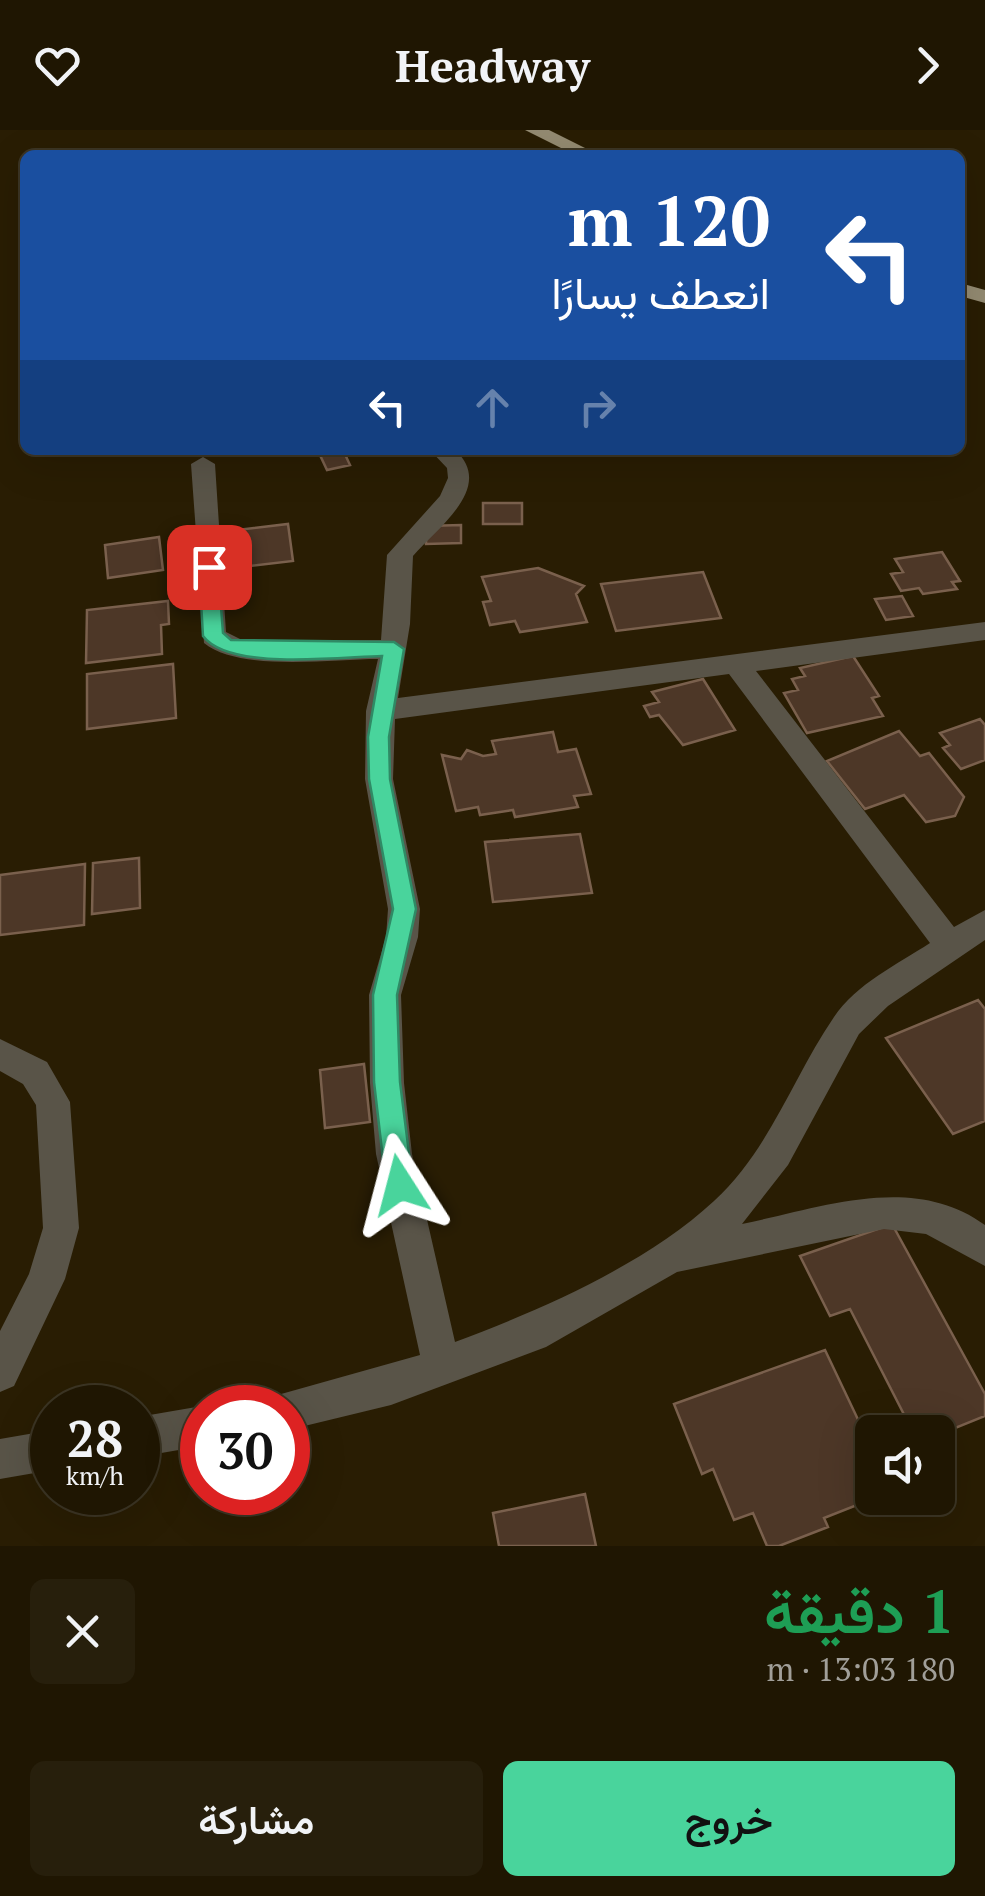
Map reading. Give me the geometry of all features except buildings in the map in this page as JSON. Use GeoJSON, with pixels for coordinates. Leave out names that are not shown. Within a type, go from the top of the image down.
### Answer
{"type":"FeatureCollection","features":[{"type":"Feature","properties":{"kind":"main road"},"geometry":{"type":"LineString","coordinates":[[534,130],[579,150]]}},
{"type":"Feature","properties":{"kind":"street"},"geometry":{"type":"LineString","coordinates":[[442,1368],[394,1154],[385,995],[404,909],[380,779],[380,711],[394,649],[400,554],[454,497],[460,482],[458,468],[446,455]]}},
{"type":"Feature","properties":{"kind":"street"},"geometry":{"type":"LineString","coordinates":[[203,464],[213,636],[225,646],[244,650],[394,649]]}},
{"type":"Feature","properties":{"kind":"street"},"geometry":{"type":"LineString","coordinates":[[380,711],[738,667],[985,631]]}},
{"type":"Feature","properties":{"kind":"street"},"geometry":{"type":"LineString","coordinates":[[738,667],[950,946]]}},
{"type":"Feature","properties":{"kind":"street"},"geometry":{"type":"LineString","coordinates":[[310,1404],[442,1368],[546,1328],[668,1258],[728,1212],[775,1153],[847,1024],[876,996],[985,923]]}},
{"type":"Feature","properties":{"kind":"street"},"geometry":{"type":"LineString","coordinates":[[0,1054],[35,1073],[54,1102],[61,1228],[46,1279],[0,1372]]}},
{"type":"Feature","properties":{"kind":"street"},"geometry":{"type":"LineString","coordinates":[[668,1258],[884,1212],[926,1218],[964,1232],[985,1248]]}},
{"type":"Feature","properties":{"kind":"street"},"geometry":{"type":"LineString","coordinates":[[0,1459],[30,1454]]}},
{"type":"Feature","properties":{"kind":"route"},"geometry":{"type":"LineString","coordinates":[[209,567],[213,636],[225,646],[244,650],[394,649],[378,737],[380,779],[404,909],[402,937],[385,995],[387,1082],[400,1185]]}}]}
